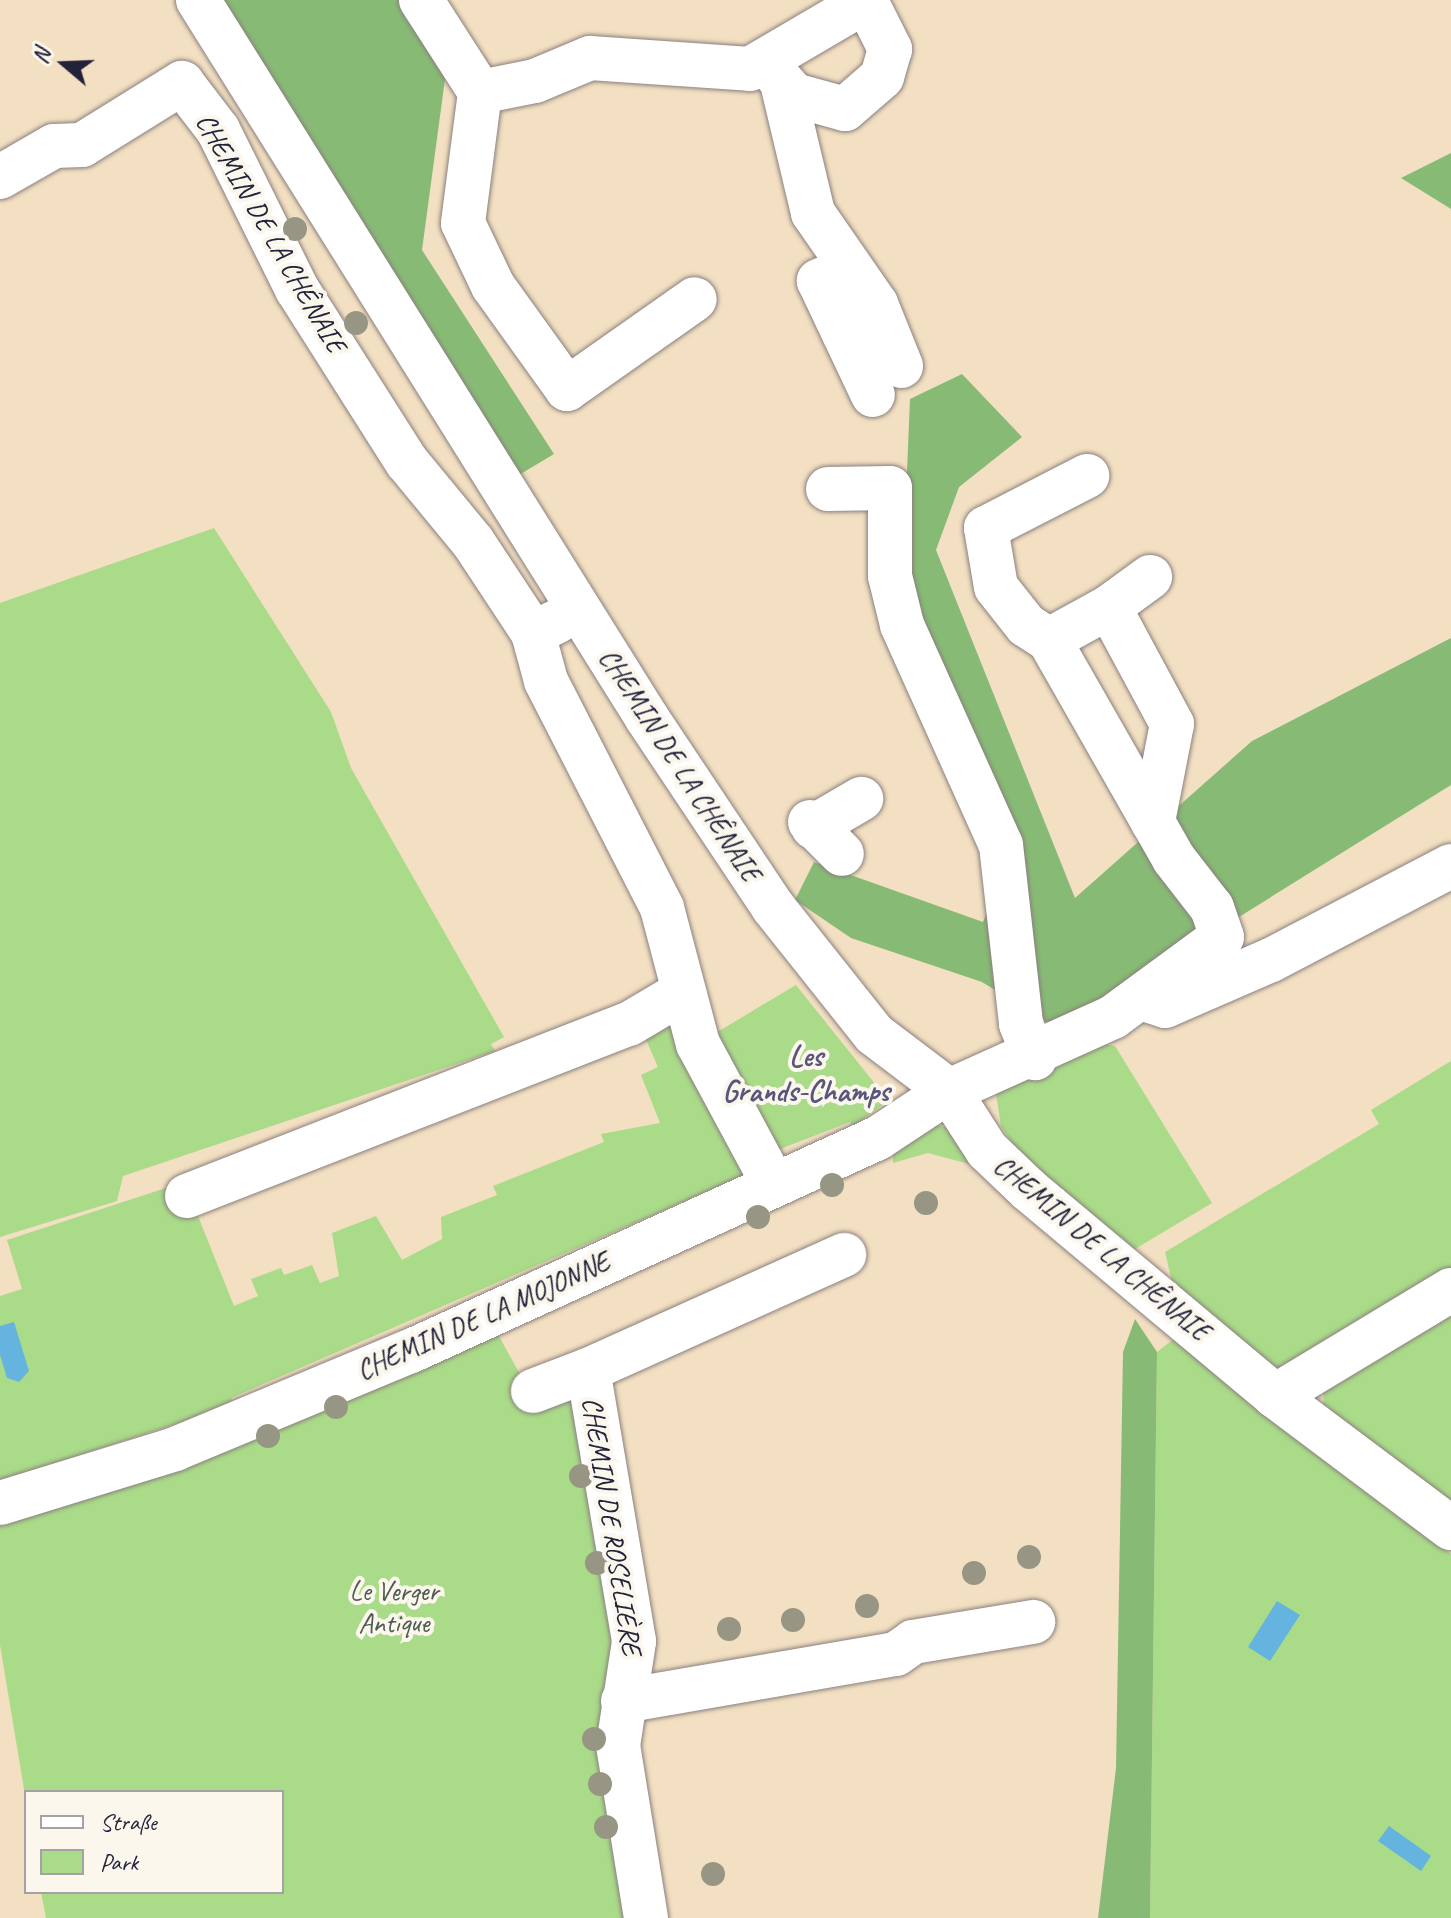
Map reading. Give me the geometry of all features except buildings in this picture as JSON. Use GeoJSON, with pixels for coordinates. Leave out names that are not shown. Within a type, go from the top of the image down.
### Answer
{"type":"FeatureCollection","features":[{"type":"Feature","properties":{"kind":"street","name":"CHEMIN DE LA CHÊNAIE"},"geometry":{"type":"LineString","coordinates":[[198,0],[579,610],[773,907],[883,1044],[949,1091],[993,1157],[1275,1396],[1451,1528]]}},
{"type":"Feature","properties":{"kind":"street"},"geometry":{"type":"LineString","coordinates":[[421,0],[480,92],[463,223],[493,286],[567,389],[695,299]]}},
{"type":"Feature","properties":{"kind":"street"},"geometry":{"type":"LineString","coordinates":[[774,75],[866,1],[887,34],[890,57],[875,86],[845,109],[800,159]]}},
{"type":"Feature","properties":{"kind":"street"},"geometry":{"type":"LineString","coordinates":[[480,92],[535,81],[590,58],[774,75],[814,105],[845,109]]}},
{"type":"Feature","properties":{"kind":"street"},"geometry":{"type":"LineString","coordinates":[[774,75],[813,213],[849,268],[819,281],[887,380]]}},
{"type":"Feature","properties":{"kind":"street","name":"CHEMIN DE LA CHÊNAIE"},"geometry":{"type":"LineString","coordinates":[[0,177],[54,146],[82,145],[182,83],[218,130],[297,289],[407,462],[473,542],[533,633],[546,681],[662,908],[698,1044],[774,1185]]}},
{"type":"Feature","properties":{"kind":"street"},"geometry":{"type":"LineString","coordinates":[[218,130],[262,99]]}},
{"type":"Feature","properties":{"kind":"street"},"geometry":{"type":"LineString","coordinates":[[1087,476],[986,528],[996,587],[1026,625],[1049,640],[1153,822]]}},
{"type":"Feature","properties":{"kind":"street"},"geometry":{"type":"LineString","coordinates":[[828,489],[890,488],[890,576],[902,625],[1001,845],[1021,1024],[1035,1058]]}},
{"type":"Feature","properties":{"kind":"street"},"geometry":{"type":"LineString","coordinates":[[1049,640],[1109,607],[1150,577]]}},
{"type":"Feature","properties":{"kind":"street"},"geometry":{"type":"LineString","coordinates":[[1109,607],[1172,724],[1153,822]]}},
{"type":"Feature","properties":{"kind":"street"},"geometry":{"type":"LineString","coordinates":[[533,633],[579,610]]}},
{"type":"Feature","properties":{"kind":"street"},"geometry":{"type":"LineString","coordinates":[[822,834],[861,799]]}},
{"type":"Feature","properties":{"kind":"street","name":"CHEMIN DE LA MOJONNE"},"geometry":{"type":"LineString","coordinates":[[0,1503],[190,1443],[774,1185],[878,1138],[949,1091],[1035,1058],[1144,995],[1222,937],[1212,908],[1153,822]]}},
{"type":"Feature","properties":{"kind":"street"},"geometry":{"type":"LineString","coordinates":[[1144,995],[1165,1006],[1451,866]]}},
{"type":"Feature","properties":{"kind":"street"},"geometry":{"type":"LineString","coordinates":[[187,1196],[629,1024],[683,992]]}},
{"type":"Feature","properties":{"kind":"street","name":"CHEMIN DE ROSELIÈRE"},"geometry":{"type":"LineString","coordinates":[[533,1391],[588,1370],[844,1255]]}},
{"type":"Feature","properties":{"kind":"street"},"geometry":{"type":"LineString","coordinates":[[1275,1396],[1451,1290]]}},
{"type":"Feature","properties":{"kind":"street","name":"CHEMIN DE ROSELIÈRE"},"geometry":{"type":"LineString","coordinates":[[588,1370],[634,1641],[618,1746],[646,1918]]}},
{"type":"Feature","properties":{"kind":"street"},"geometry":{"type":"LineString","coordinates":[[623,1701],[896,1654],[913,1642],[1033,1622]]}},
{"type":"Feature","properties":{"kind":"green space"},"geometry":{"type":"Polygon","coordinates":[[[223,0],[400,0],[445,79],[422,250],[554,454],[519,475],[223,0]]]}},
{"type":"Feature","properties":{"kind":"green space"},"geometry":{"type":"Polygon","coordinates":[[[1451,153],[1451,209],[1401,178],[1451,153]]]}},
{"type":"Feature","properties":{"kind":"green space"},"geometry":{"type":"Polygon","coordinates":[[[962,374],[1022,437],[959,487],[936,550],[1075,898],[1252,741],[1451,638],[1451,785],[1091,1009],[1052,1025],[982,982],[851,938],[795,900],[814,862],[983,922],[1010,857],[903,567],[910,399],[962,374]]]}},
{"type":"Feature","properties":{"kind":"green space"},"geometry":{"type":"Polygon","coordinates":[[[214,528],[331,712],[351,768],[504,1037],[491,1044],[495,1051],[123,1176],[117,1201],[0,1237],[0,603],[214,528]]]}},
{"type":"Feature","properties":{"kind":"green space"},"geometry":{"type":"Polygon","coordinates":[[[796,985],[888,1100],[853,1127],[850,1122],[775,1151],[714,1034],[796,985]]]}},
{"type":"Feature","properties":{"kind":"green space"},"geometry":{"type":"Polygon","coordinates":[[[668,1022],[754,1171],[231,1398],[234,1405],[0,1481],[0,1296],[22,1289],[7,1240],[172,1186],[194,1206],[234,1306],[258,1296],[251,1279],[281,1268],[284,1275],[312,1265],[320,1283],[339,1276],[332,1233],[376,1216],[402,1260],[442,1239],[441,1217],[497,1195],[493,1186],[604,1142],[601,1134],[660,1123],[641,1075],[658,1067],[644,1035],[668,1022]]]}},
{"type":"Feature","properties":{"kind":"green space"},"geometry":{"type":"Polygon","coordinates":[[[1099,1043],[1115,1046],[1212,1203],[1125,1255],[1022,1156],[1001,1127],[996,1093],[1099,1043]]]}},
{"type":"Feature","properties":{"kind":"green space"},"geometry":{"type":"Polygon","coordinates":[[[1451,1061],[1451,1275],[1275,1378],[1174,1290],[1165,1252],[1379,1124],[1371,1110],[1451,1061]]]}},
{"type":"Feature","properties":{"kind":"green space"},"geometry":{"type":"Polygon","coordinates":[[[936,1125],[952,1129],[973,1165],[928,1153],[893,1163],[893,1151],[936,1125]]]}},
{"type":"Feature","properties":{"kind":"green space"},"geometry":{"type":"Polygon","coordinates":[[[1451,1306],[1451,1510],[1323,1413],[1324,1382],[1451,1306]]]}},
{"type":"Feature","properties":{"kind":"green space"},"geometry":{"type":"Polygon","coordinates":[[[1135,1319],[1157,1352],[1150,1918],[1098,1918],[1116,1768],[1123,1352],[1135,1319]]]}},
{"type":"Feature","properties":{"kind":"green space","name":"Le Verger Antique"},"geometry":{"type":"Polygon","coordinates":[[[495,1329],[538,1407],[563,1398],[573,1403],[615,1630],[629,1918],[46,1918],[41,1894],[284,1894],[284,1790],[24,1790],[0,1645],[0,1516],[495,1329]]]}},
{"type":"Feature","properties":{"kind":"green space"},"geometry":{"type":"Polygon","coordinates":[[[1179,1335],[1451,1554],[1451,1918],[1150,1918],[1157,1352],[1179,1335]]]}},
{"type":"Feature","properties":{"kind":"water"},"geometry":{"type":"Polygon","coordinates":[[[14,1322],[29,1371],[19,1382],[7,1378],[0,1355],[0,1326],[14,1322]]]}},
{"type":"Feature","properties":{"kind":"water"},"geometry":{"type":"Polygon","coordinates":[[[1277,1601],[1300,1615],[1270,1661],[1248,1647],[1277,1601]]]}},
{"type":"Feature","properties":{"kind":"water"},"geometry":{"type":"Polygon","coordinates":[[[1389,1826],[1431,1856],[1421,1871],[1378,1841],[1389,1826]]]}},
{"type":"Feature","properties":{"kind":"district","name":"Les Grands-Champs"},"geometry":{"type":"Point","coordinates":[806,1073]}}]}
